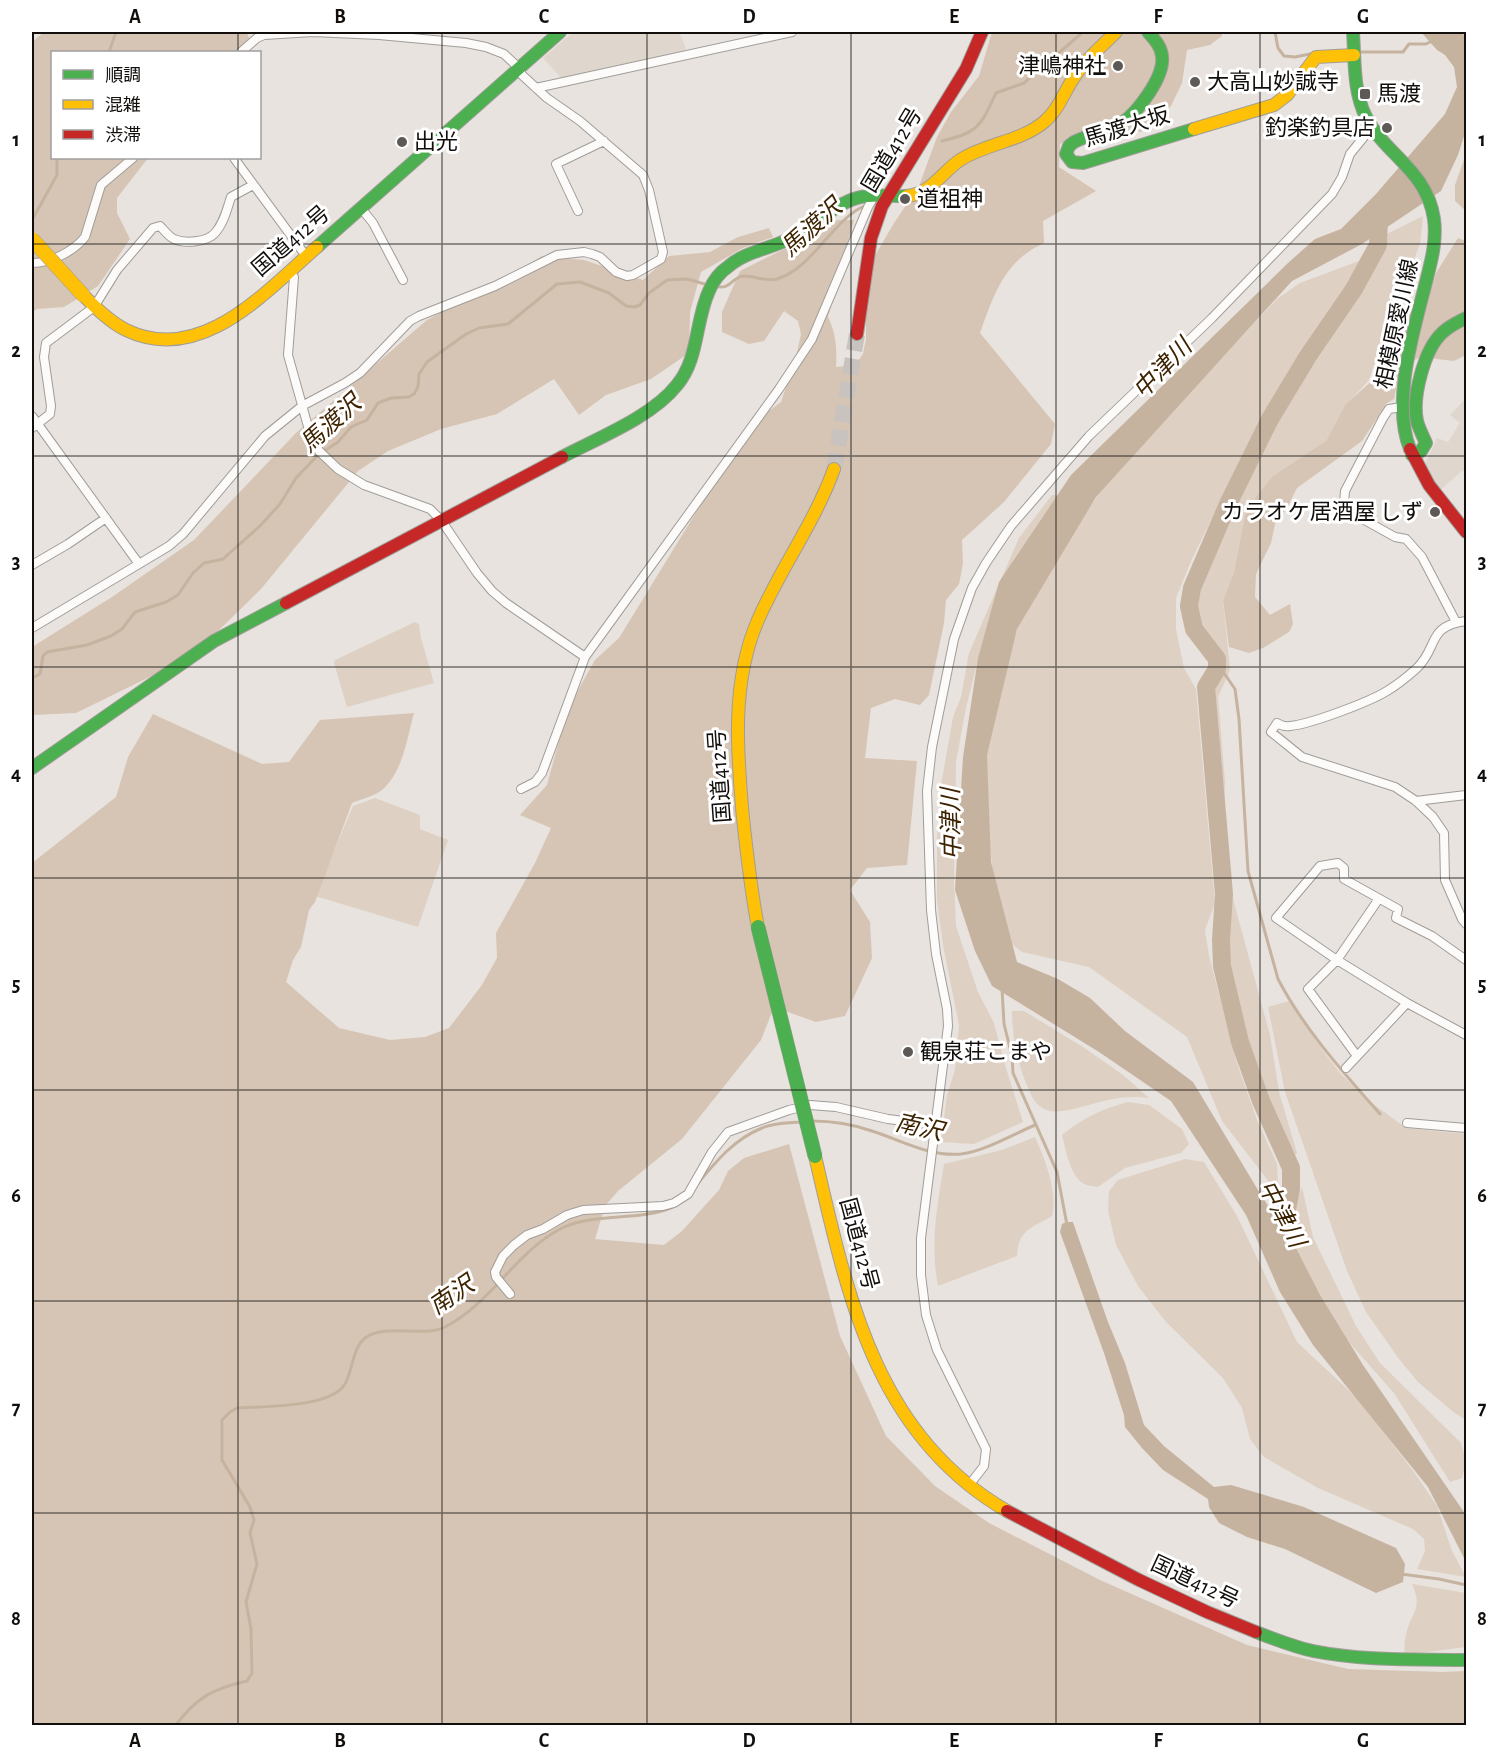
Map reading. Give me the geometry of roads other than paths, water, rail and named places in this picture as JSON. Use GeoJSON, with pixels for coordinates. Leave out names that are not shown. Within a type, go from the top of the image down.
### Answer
{"type":"FeatureCollection","features":[{"type":"Feature","properties":{"kind":"main road","name":"国道412号"},"geometry":{"type":"LineString","coordinates":[[32,238],[94,307],[105,317],[133,333],[155,340],[171,341],[186,339],[215,329],[235,317],[306,256],[560,32]]}},
{"type":"Feature","properties":{"kind":"main road","name":"国道412号"},"geometry":{"type":"LineString","coordinates":[[857,334],[871,238],[882,206],[882,194],[966,69],[982,32]]}},
{"type":"Feature","properties":{"kind":"main road","name":"馬渡大坂"},"geometry":{"type":"LineString","coordinates":[[441,520],[651,410],[670,394],[684,376],[692,356],[704,300],[715,279],[730,264],[742,257],[792,238],[842,203],[860,197],[882,194],[909,197],[916,195],[969,155],[1043,124],[1055,112],[1076,74],[1116,32]]}},
{"type":"Feature","properties":{"kind":"main road","name":"馬渡大坂"},"geometry":{"type":"LineString","coordinates":[[1148,32],[1158,45],[1162,56],[1163,66],[1159,77],[1122,123],[1069,146],[1066,154],[1072,162],[1083,163],[1274,105],[1289,94],[1316,57],[1354,55]]}},
{"type":"Feature","properties":{"kind":"main road"},"geometry":{"type":"LineString","coordinates":[[1353,32],[1357,93],[1364,113],[1376,132]]}},
{"type":"Feature","properties":{"kind":"main road","name":"相模原愛川線"},"geometry":{"type":"LineString","coordinates":[[1376,132],[1417,178],[1427,194],[1434,214],[1433,250],[1405,376],[1402,407],[1404,430],[1412,455],[1440,500],[1467,532]]}},
{"type":"Feature","properties":{"kind":"main road"},"geometry":{"type":"LineString","coordinates":[[1412,455],[1421,451],[1426,443],[1417,421],[1416,408],[1419,388],[1431,349],[1443,331],[1467,318]]}},
{"type":"Feature","properties":{"kind":"main road","name":"国道412号"},"geometry":{"type":"LineString","coordinates":[[834,469],[817,514],[758,621],[743,667],[737,735],[747,863],[758,927],[844,1276],[862,1333],[876,1366],[898,1406],[920,1436],[943,1461],[1001,1508],[1212,1616],[1309,1650],[1348,1657],[1467,1660]]}},
{"type":"Feature","properties":{"kind":"main road"},"geometry":{"type":"LineString","coordinates":[[32,768],[214,641],[441,520]]}},
{"type":"Feature","properties":{"kind":"street"},"geometry":{"type":"LineString","coordinates":[[32,628],[176,541],[265,436],[302,406],[360,373],[410,321],[495,285],[557,255],[585,252],[600,256],[616,272],[627,276],[661,259],[663,252],[650,190],[643,175],[536,88],[504,54],[466,43],[347,33],[287,32],[257,38],[242,51]]}},
{"type":"Feature","properties":{"kind":"street"},"geometry":{"type":"LineString","coordinates":[[536,88],[792,32]]}},
{"type":"Feature","properties":{"kind":"street"},"geometry":{"type":"LineString","coordinates":[[970,1484],[984,1466],[986,1449],[937,1350],[929,1325],[921,1284],[920,1248],[948,1026],[932,919],[927,791],[931,754],[954,639],[969,596],[989,558],[1024,510],[1089,436],[1212,318],[1318,209],[1336,188],[1350,154],[1376,132]]}},
{"type":"Feature","properties":{"kind":"street"},"geometry":{"type":"LineString","coordinates":[[556,164],[604,141]]}},
{"type":"Feature","properties":{"kind":"street"},"geometry":{"type":"LineString","coordinates":[[551,155],[578,211]]}},
{"type":"Feature","properties":{"kind":"street"},"geometry":{"type":"LineString","coordinates":[[32,263],[47,261],[79,244],[84,237],[101,185],[132,159]]}},
{"type":"Feature","properties":{"kind":"street"},"geometry":{"type":"LineString","coordinates":[[235,159],[306,256]]}},
{"type":"Feature","properties":{"kind":"street"},"geometry":{"type":"LineString","coordinates":[[139,564],[33,423],[50,414],[51,406],[44,357],[46,343],[94,307],[117,270],[153,228],[160,226],[173,239],[184,241],[213,236],[221,223],[231,197],[253,185]]}},
{"type":"Feature","properties":{"kind":"street"},"geometry":{"type":"LineString","coordinates":[[521,789],[535,782],[542,773],[585,657],[812,339],[868,207],[882,194]]}},
{"type":"Feature","properties":{"kind":"street"},"geometry":{"type":"LineString","coordinates":[[361,208],[373,223],[403,280]]}},
{"type":"Feature","properties":{"kind":"street"},"geometry":{"type":"LineString","coordinates":[[289,270],[294,277],[288,355],[309,430],[319,451],[364,485],[430,509],[441,520],[492,591],[585,657]]}},
{"type":"Feature","properties":{"kind":"street"},"geometry":{"type":"LineString","coordinates":[[1402,407],[1389,409],[1383,418],[1345,491],[1344,504],[1347,510],[1395,537],[1406,539],[1422,557],[1456,622]]}},
{"type":"Feature","properties":{"kind":"street"},"geometry":{"type":"LineString","coordinates":[[32,565],[106,518]]}},
{"type":"Feature","properties":{"kind":"street"},"geometry":{"type":"LineString","coordinates":[[1467,621],[1456,622],[1439,631],[1423,662],[1387,691],[1324,717],[1294,726],[1282,726],[1277,723],[1271,732],[1302,757],[1395,787],[1416,801],[1433,817],[1444,833],[1445,880],[1462,919],[1467,924]]}},
{"type":"Feature","properties":{"kind":"street"},"geometry":{"type":"LineString","coordinates":[[1416,801],[1467,795]]}},
{"type":"Feature","properties":{"kind":"street"},"geometry":{"type":"LineString","coordinates":[[1467,960],[1432,936],[1396,918],[1398,909],[1378,900],[1344,879],[1344,868],[1338,863],[1320,866],[1276,918],[1337,960],[1407,1003],[1467,1035]]}},
{"type":"Feature","properties":{"kind":"street"},"geometry":{"type":"LineString","coordinates":[[1357,1056],[1308,989],[1337,960],[1378,900]]}},
{"type":"Feature","properties":{"kind":"street"},"geometry":{"type":"LineString","coordinates":[[1346,1068],[1407,1003]]}},
{"type":"Feature","properties":{"kind":"street"},"geometry":{"type":"LineString","coordinates":[[510,1294],[496,1277],[495,1272],[503,1256],[527,1235],[567,1215],[583,1210],[663,1206],[674,1203],[693,1188],[712,1152],[728,1132],[751,1122],[810,1105],[837,1107],[935,1130]]}},
{"type":"Feature","properties":{"kind":"street"},"geometry":{"type":"LineString","coordinates":[[1407,1123],[1467,1128]]}},
{"type":"Feature","properties":{"kind":"waterway"},"geometry":{"type":"LineString","coordinates":[[109,51],[116,32]]}},
{"type":"Feature","properties":{"kind":"waterway","name":"馬渡沢"},"geometry":{"type":"LineString","coordinates":[[942,141],[971,131],[982,121],[996,93],[1024,83],[1083,32]]}},
{"type":"Feature","properties":{"kind":"waterway","name":"馬渡沢"},"geometry":{"type":"LineString","coordinates":[[1208,32],[1219,32]]}},
{"type":"Feature","properties":{"kind":"waterway","name":"馬渡沢"},"geometry":{"type":"LineString","coordinates":[[1275,32],[1278,48],[1284,56],[1295,57],[1315,53]]}},
{"type":"Feature","properties":{"kind":"waterway","name":"馬渡沢"},"geometry":{"type":"LineString","coordinates":[[1357,52],[1403,52],[1409,44],[1426,44],[1432,41]]}},
{"type":"Feature","properties":{"kind":"waterway"},"geometry":{"type":"LineString","coordinates":[[32,220],[57,175],[57,159]]}},
{"type":"Feature","properties":{"kind":"waterway","name":"馬渡沢"},"geometry":{"type":"LineString","coordinates":[[715,286],[724,287],[744,276],[773,280],[789,273],[811,256],[841,223],[862,207]]}},
{"type":"Feature","properties":{"kind":"waterway","name":"中津川"},"geometry":{"type":"LineString","coordinates":[[1274,1250],[1281,1239],[1291,1189],[1291,1168],[1261,1101],[1240,1042],[1222,966],[1224,894],[1206,687],[1217,669],[1217,659],[1194,629],[1189,606],[1192,588],[1228,504],[1270,419],[1308,356],[1354,289],[1378,245],[1379,217]]}},
{"type":"Feature","properties":{"kind":"waterway","name":"馬渡沢"},"geometry":{"type":"LineString","coordinates":[[32,678],[40,674],[43,656],[47,652],[87,645],[111,636],[122,629],[135,612],[166,602],[178,595],[193,573],[204,563],[223,559],[260,526],[280,504],[296,478],[318,455],[338,442],[351,427],[367,420],[378,403],[414,394],[418,387],[419,374],[427,362],[466,334],[479,328],[508,324],[557,284],[580,282],[609,293],[626,306],[634,307],[640,305],[649,293],[667,280],[687,279],[708,285]]}},
{"type":"Feature","properties":{"kind":"waterway"},"geometry":{"type":"LineString","coordinates":[[1217,663],[1235,689],[1239,719],[1248,871],[1278,979],[1312,1033],[1380,1114]]}},
{"type":"Feature","properties":{"kind":"waterway"},"geometry":{"type":"LineString","coordinates":[[1002,989],[1004,1024],[1012,1056],[1013,1073],[1057,1172],[1067,1225]]}},
{"type":"Feature","properties":{"kind":"waterway","name":"南沢"},"geometry":{"type":"LineString","coordinates":[[812,1121],[857,1126],[915,1147],[949,1154],[961,1154],[980,1149],[1035,1125]]}},
{"type":"Feature","properties":{"kind":"waterway","name":"南沢"},"geometry":{"type":"LineString","coordinates":[[699,1182],[713,1165],[743,1138],[771,1125],[800,1122]]}},
{"type":"Feature","properties":{"kind":"waterway","name":"南沢"},"geometry":{"type":"LineString","coordinates":[[175,1726],[198,1701],[224,1687],[247,1681],[252,1673],[251,1629],[246,1602],[257,1564],[250,1533],[254,1520],[250,1507],[222,1460],[222,1420],[237,1408],[312,1402],[337,1392],[345,1384],[355,1354],[365,1338],[383,1332],[426,1331],[445,1327],[476,1305],[530,1250],[562,1228],[589,1220],[660,1212],[673,1207]]}},
{"type":"Feature","properties":{"kind":"waterway"},"geometry":{"type":"LineString","coordinates":[[1401,1574],[1466,1585]]}},
{"type":"Feature","properties":{"kind":"tunnel"},"geometry":{"type":"LineString","coordinates":[[834,469],[857,334]]}},
{"type":"Feature","properties":{"kind":"place","name":"津嶋神社"},"geometry":{"type":"Point","coordinates":[1118,66]}},
{"type":"Feature","properties":{"kind":"place","name":"大高山妙誠寺"},"geometry":{"type":"Point","coordinates":[1195,82]}},
{"type":"Feature","properties":{"kind":"place","name":"馬渡"},"geometry":{"type":"Point","coordinates":[1365,94]}},
{"type":"Feature","properties":{"kind":"place","name":"釣楽釣具店"},"geometry":{"type":"Point","coordinates":[1387,128]}},
{"type":"Feature","properties":{"kind":"place","name":"出光"},"geometry":{"type":"Point","coordinates":[402,142]}},
{"type":"Feature","properties":{"kind":"place","name":"道祖神"},"geometry":{"type":"Point","coordinates":[905,199]}},
{"type":"Feature","properties":{"kind":"place","name":"カラオケ居酒屋 しず"},"geometry":{"type":"Point","coordinates":[1435,512]}},
{"type":"Feature","properties":{"kind":"place","name":"観泉荘こまや"},"geometry":{"type":"Point","coordinates":[908,1052]}}]}
